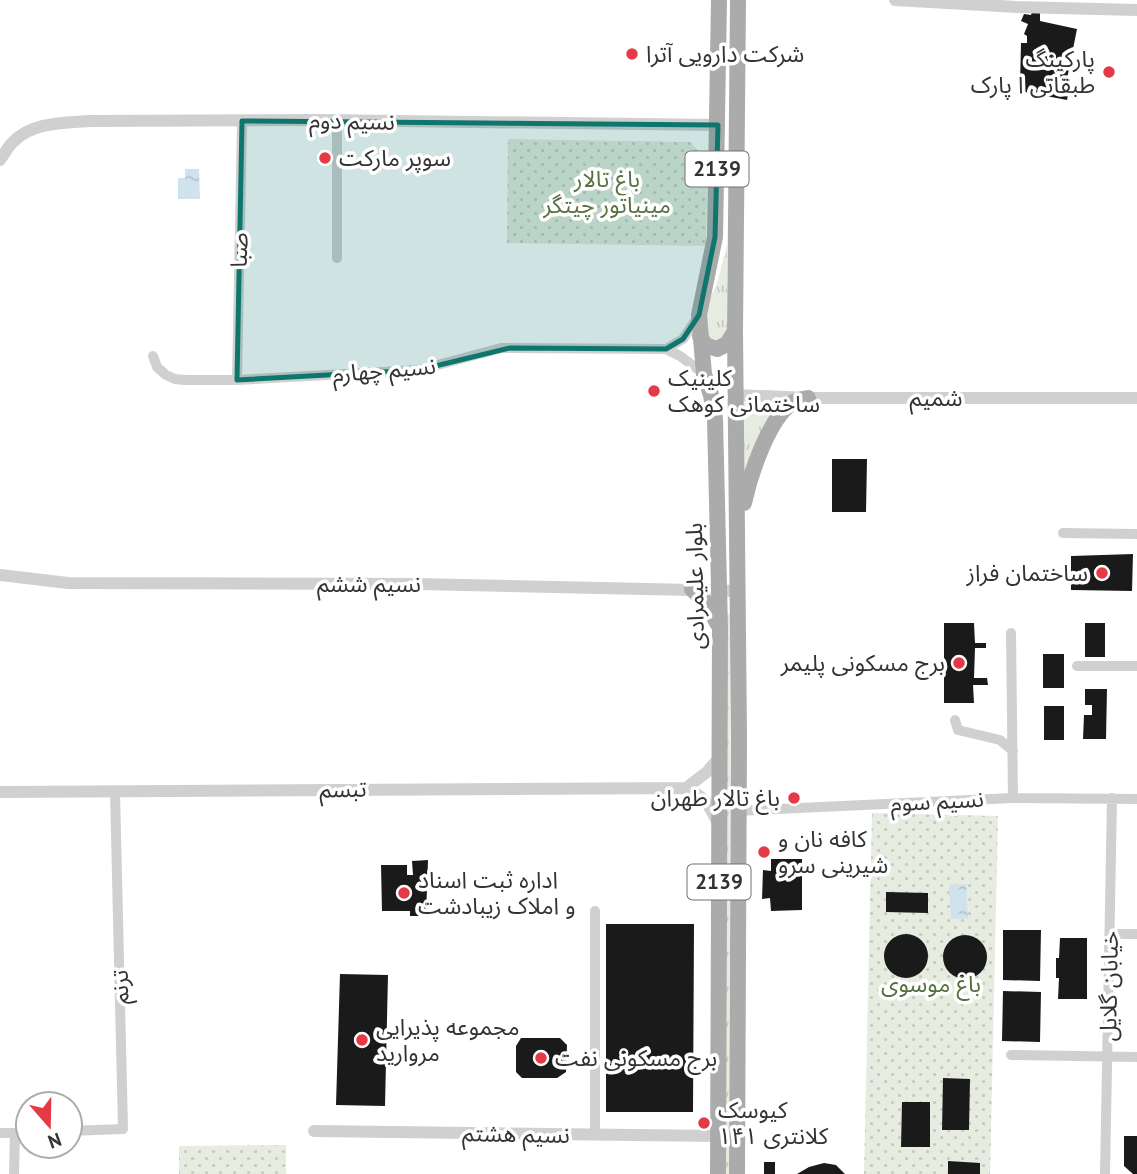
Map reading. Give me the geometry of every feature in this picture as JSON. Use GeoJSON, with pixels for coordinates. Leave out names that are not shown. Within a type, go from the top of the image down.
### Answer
{"type":"FeatureCollection","features":[{"type":"Feature","properties":{"kind":"main road","name":"بلوار علیمرادی"},"geometry":{"type":"LineString","coordinates":[[718,1174],[720,628],[715,419],[704,374],[699,315],[715,237],[719,0]]}},
{"type":"Feature","properties":{"kind":"main road","name":"بلوار علیمرادی"},"geometry":{"type":"LineString","coordinates":[[737,1174],[738,529],[735,331],[738,0]]}},
{"type":"Feature","properties":{"kind":"main road"},"geometry":{"type":"LineString","coordinates":[[700,336],[705,345],[717,349],[727,344],[735,331]]}},
{"type":"Feature","properties":{"kind":"main road"},"geometry":{"type":"LineString","coordinates":[[738,529],[749,481],[762,446],[780,414],[792,402],[808,398]]}},
{"type":"Feature","properties":{"kind":"main road"},"geometry":{"type":"LineString","coordinates":[[692,589],[709,606],[720,628]]}},
{"type":"Feature","properties":{"kind":"street"},"geometry":{"type":"LineString","coordinates":[[895,0],[1137,10]]}},
{"type":"Feature","properties":{"kind":"street","name":"نسیم دوم"},"geometry":{"type":"LineString","coordinates":[[0,160],[14,141],[27,131],[54,124],[89,121],[718,125]]}},
{"type":"Feature","properties":{"kind":"street","name":"صبا"},"geometry":{"type":"LineString","coordinates":[[237,380],[242,121]]}},
{"type":"Feature","properties":{"kind":"street"},"geometry":{"type":"LineString","coordinates":[[337,121],[337,258]]}},
{"type":"Feature","properties":{"kind":"street"},"geometry":{"type":"LineString","coordinates":[[666,349],[683,339],[699,315]]}},
{"type":"Feature","properties":{"kind":"street","name":"نسیم چهارم"},"geometry":{"type":"LineString","coordinates":[[153,356],[157,367],[175,379],[237,380],[419,370],[501,348],[666,349]]}},
{"type":"Feature","properties":{"kind":"street"},"geometry":{"type":"LineString","coordinates":[[666,349],[704,374]]}},
{"type":"Feature","properties":{"kind":"street","name":"شمیم"},"geometry":{"type":"LineString","coordinates":[[735,395],[808,398],[1137,398]]}},
{"type":"Feature","properties":{"kind":"street"},"geometry":{"type":"LineString","coordinates":[[1063,533],[1137,534]]}},
{"type":"Feature","properties":{"kind":"street","name":"نسیم ششم"},"geometry":{"type":"LineString","coordinates":[[0,575],[68,583],[417,584],[738,591]]}},
{"type":"Feature","properties":{"kind":"street"},"geometry":{"type":"LineString","coordinates":[[1011,633],[1013,798]]}},
{"type":"Feature","properties":{"kind":"street"},"geometry":{"type":"LineString","coordinates":[[1077,666],[1137,666]]}},
{"type":"Feature","properties":{"kind":"street"},"geometry":{"type":"LineString","coordinates":[[955,720],[958,730],[1000,740],[1013,751]]}},
{"type":"Feature","properties":{"kind":"street"},"geometry":{"type":"LineString","coordinates":[[685,788],[707,772],[719,758]]}},
{"type":"Feature","properties":{"kind":"street"},"geometry":{"type":"LineString","coordinates":[[685,788],[706,801],[719,825]]}},
{"type":"Feature","properties":{"kind":"street","name":"تبسم"},"geometry":{"type":"LineString","coordinates":[[0,792],[685,788]]}},
{"type":"Feature","properties":{"kind":"street","name":"ترنم"},"geometry":{"type":"LineString","coordinates":[[84,1130],[123,1129],[115,792]]}},
{"type":"Feature","properties":{"kind":"street","name":"نسیم سوم"},"geometry":{"type":"LineString","coordinates":[[738,811],[1013,798],[1137,799]]}},
{"type":"Feature","properties":{"kind":"street","name":"خیابان گلایل"},"geometry":{"type":"LineString","coordinates":[[1105,1174],[1112,798]]}},
{"type":"Feature","properties":{"kind":"street"},"geometry":{"type":"LineString","coordinates":[[595,911],[595,1135]]}},
{"type":"Feature","properties":{"kind":"street"},"geometry":{"type":"LineString","coordinates":[[1110,934],[1137,934]]}},
{"type":"Feature","properties":{"kind":"street"},"geometry":{"type":"LineString","coordinates":[[1011,1055],[1137,1057]]}},
{"type":"Feature","properties":{"kind":"street","name":"نسیم هشتم"},"geometry":{"type":"LineString","coordinates":[[314,1131],[719,1136]]}},
{"type":"Feature","properties":{"kind":"highlighted area"},"geometry":{"type":"Polygon","coordinates":[[[242,121],[718,125],[715,237],[699,315],[683,339],[666,349],[510,348],[419,370],[237,380],[242,121]]]}},
{"type":"Feature","properties":{"kind":"green space","name":"باغ تالار مینیاتور چیتگر"},"geometry":{"type":"Polygon","coordinates":[[[508,139],[690,142],[708,162],[706,246],[507,243],[508,139]]]}},
{"type":"Feature","properties":{"kind":"green space"},"geometry":{"type":"Polygon","coordinates":[[[727,244],[727,335],[715,345],[699,325],[718,280],[727,244]]]}},
{"type":"Feature","properties":{"kind":"green space"},"geometry":{"type":"Polygon","coordinates":[[[743,403],[779,403],[757,440],[743,483],[743,403]]]}},
{"type":"Feature","properties":{"kind":"green space"},"geometry":{"type":"Polygon","coordinates":[[[726,614],[731,614],[729,1174],[723,1174],[726,614]]]}},
{"type":"Feature","properties":{"kind":"green space","name":"باغ موسوی"},"geometry":{"type":"Polygon","coordinates":[[[872,813],[998,816],[990,1174],[864,1174],[872,813]]]}},
{"type":"Feature","properties":{"kind":"green space"},"geometry":{"type":"Polygon","coordinates":[[[286,1145],[286,1174],[179,1174],[179,1146],[286,1145]]]}},
{"type":"Feature","properties":{"kind":"water"},"geometry":{"type":"Polygon","coordinates":[[[185,169],[199,169],[200,199],[178,199],[178,178],[185,178],[185,169]]]}},
{"type":"Feature","properties":{"kind":"water"},"geometry":{"type":"Polygon","coordinates":[[[966,884],[968,918],[951,919],[949,885],[966,884]]]}},
{"type":"Feature","properties":{"kind":"building"},"geometry":{"type":"Polygon","coordinates":[[[1032,12],[1040,12],[1040,21],[1077,29],[1067,79],[1071,80],[1067,100],[1025,92],[1020,85],[1021,43],[1027,43],[1027,36],[1024,34],[1028,24],[1021,21],[1024,14],[1031,15],[1032,12]]]}},
{"type":"Feature","properties":{"kind":"building"},"geometry":{"type":"Polygon","coordinates":[[[832,459],[867,459],[866,512],[832,512],[832,459]]]}},
{"type":"Feature","properties":{"kind":"building","name":"ساختمان فراز"},"geometry":{"type":"Polygon","coordinates":[[[1133,554],[1132,591],[1071,590],[1071,556],[1133,554]]]}},
{"type":"Feature","properties":{"kind":"building","name":"برج مسکونی پلیمر"},"geometry":{"type":"Polygon","coordinates":[[[944,623],[974,623],[975,643],[986,643],[986,648],[975,648],[974,678],[987,678],[988,685],[973,685],[974,703],[944,703],[944,623]]]}},
{"type":"Feature","properties":{"kind":"building"},"geometry":{"type":"Polygon","coordinates":[[[1085,623],[1105,623],[1105,657],[1085,657],[1085,623]]]}},
{"type":"Feature","properties":{"kind":"building"},"geometry":{"type":"Polygon","coordinates":[[[1043,654],[1064,654],[1064,688],[1043,688],[1043,654]]]}},
{"type":"Feature","properties":{"kind":"building"},"geometry":{"type":"Polygon","coordinates":[[[1085,689],[1107,689],[1106,739],[1083,739],[1084,715],[1092,715],[1092,705],[1085,705],[1085,689]]]}},
{"type":"Feature","properties":{"kind":"building"},"geometry":{"type":"Polygon","coordinates":[[[1044,706],[1064,706],[1064,740],[1044,740],[1044,706]]]}},
{"type":"Feature","properties":{"kind":"building"},"geometry":{"type":"Polygon","coordinates":[[[771,859],[802,859],[802,910],[771,911],[770,898],[762,899],[763,870],[771,871],[771,859]]]}},
{"type":"Feature","properties":{"kind":"building","name":"اداره ثبت اسناد و املاک زیبادشت"},"geometry":{"type":"Polygon","coordinates":[[[428,860],[426,916],[410,916],[410,911],[382,911],[381,865],[407,865],[407,875],[413,875],[412,861],[428,860]]]}},
{"type":"Feature","properties":{"kind":"building"},"geometry":{"type":"Polygon","coordinates":[[[886,892],[928,893],[928,913],[886,912],[886,892]]]}},
{"type":"Feature","properties":{"kind":"building"},"geometry":{"type":"Polygon","coordinates":[[[606,924],[694,924],[693,1112],[606,1112],[606,924]]]}},
{"type":"Feature","properties":{"kind":"building"},"geometry":{"type":"Polygon","coordinates":[[[1003,930],[1041,930],[1040,981],[1003,980],[1003,930]]]}},
{"type":"Feature","properties":{"kind":"building"},"geometry":{"type":"Polygon","coordinates":[[[906,934],[915,935],[922,940],[927,947],[927,965],[922,972],[915,977],[906,978],[897,977],[890,972],[885,965],[884,956],[885,947],[890,940],[897,935],[906,934]]]}},
{"type":"Feature","properties":{"kind":"building"},"geometry":{"type":"Polygon","coordinates":[[[965,935],[980,942],[987,957],[980,972],[965,979],[950,972],[943,957],[950,942],[965,935]]]}},
{"type":"Feature","properties":{"kind":"building"},"geometry":{"type":"Polygon","coordinates":[[[1060,938],[1087,938],[1087,999],[1058,999],[1056,958],[1059,958],[1060,938]]]}},
{"type":"Feature","properties":{"kind":"building","name":"مجموعه پذیرایی مروارید"},"geometry":{"type":"Polygon","coordinates":[[[340,974],[388,975],[385,1106],[336,1105],[340,974]]]}},
{"type":"Feature","properties":{"kind":"building"},"geometry":{"type":"Polygon","coordinates":[[[1003,991],[1041,992],[1040,1042],[1002,1041],[1003,991]]]}},
{"type":"Feature","properties":{"kind":"building","name":"برج مسکونی نفت"},"geometry":{"type":"Polygon","coordinates":[[[521,1038],[560,1038],[567,1045],[566,1072],[557,1078],[522,1078],[516,1072],[516,1046],[521,1038]]]}},
{"type":"Feature","properties":{"kind":"building"},"geometry":{"type":"Polygon","coordinates":[[[943,1078],[970,1079],[969,1130],[942,1130],[943,1078]]]}},
{"type":"Feature","properties":{"kind":"building"},"geometry":{"type":"Polygon","coordinates":[[[902,1102],[930,1102],[930,1147],[901,1147],[902,1102]]]}},
{"type":"Feature","properties":{"kind":"building"},"geometry":{"type":"Polygon","coordinates":[[[1124,1136],[1137,1136],[1137,1174],[1124,1166],[1124,1136]]]}},
{"type":"Feature","properties":{"kind":"building"},"geometry":{"type":"Polygon","coordinates":[[[948,1161],[980,1163],[980,1174],[948,1174],[948,1161]]]}},
{"type":"Feature","properties":{"kind":"building"},"geometry":{"type":"Polygon","coordinates":[[[764,1162],[775,1162],[775,1174],[764,1174],[764,1162]]]}},
{"type":"Feature","properties":{"kind":"building"},"geometry":{"type":"Polygon","coordinates":[[[824,1163],[836,1165],[845,1174],[797,1174],[809,1167],[824,1163]]]}},
{"type":"Feature","properties":{"kind":"place","name":"شرکت دارویی آترا"},"geometry":{"type":"Point","coordinates":[632,54]}},
{"type":"Feature","properties":{"kind":"place","name":"پارکینگ طبقاتی ا پارک"},"geometry":{"type":"Point","coordinates":[1109,72]}},
{"type":"Feature","properties":{"kind":"place","name":"سوپر مارکت"},"geometry":{"type":"Point","coordinates":[325,158]}},
{"type":"Feature","properties":{"kind":"place","name":"کلینیک ساختمانی کوهک"},"geometry":{"type":"Point","coordinates":[654,391]}},
{"type":"Feature","properties":{"kind":"place","name":"ساختمان فراز"},"geometry":{"type":"Point","coordinates":[1102,573]}},
{"type":"Feature","properties":{"kind":"place","name":"برج مسکونی پلیمر"},"geometry":{"type":"Point","coordinates":[959,663]}},
{"type":"Feature","properties":{"kind":"place","name":"باغ تالار طهران"},"geometry":{"type":"Point","coordinates":[794,798]}},
{"type":"Feature","properties":{"kind":"place","name":"کافه نان و شیرینی سرو"},"geometry":{"type":"Point","coordinates":[764,852]}},
{"type":"Feature","properties":{"kind":"place","name":"اداره ثبت اسناد و املاک زیبادشت"},"geometry":{"type":"Point","coordinates":[404,893]}},
{"type":"Feature","properties":{"kind":"place","name":"مجموعه پذیرایی مروارید"},"geometry":{"type":"Point","coordinates":[362,1040]}},
{"type":"Feature","properties":{"kind":"place","name":"برج مسکونی نفت"},"geometry":{"type":"Point","coordinates":[541,1058]}},
{"type":"Feature","properties":{"kind":"place","name":"کیوسک کلانتری ۱۴۱"},"geometry":{"type":"Point","coordinates":[704,1123]}}]}
